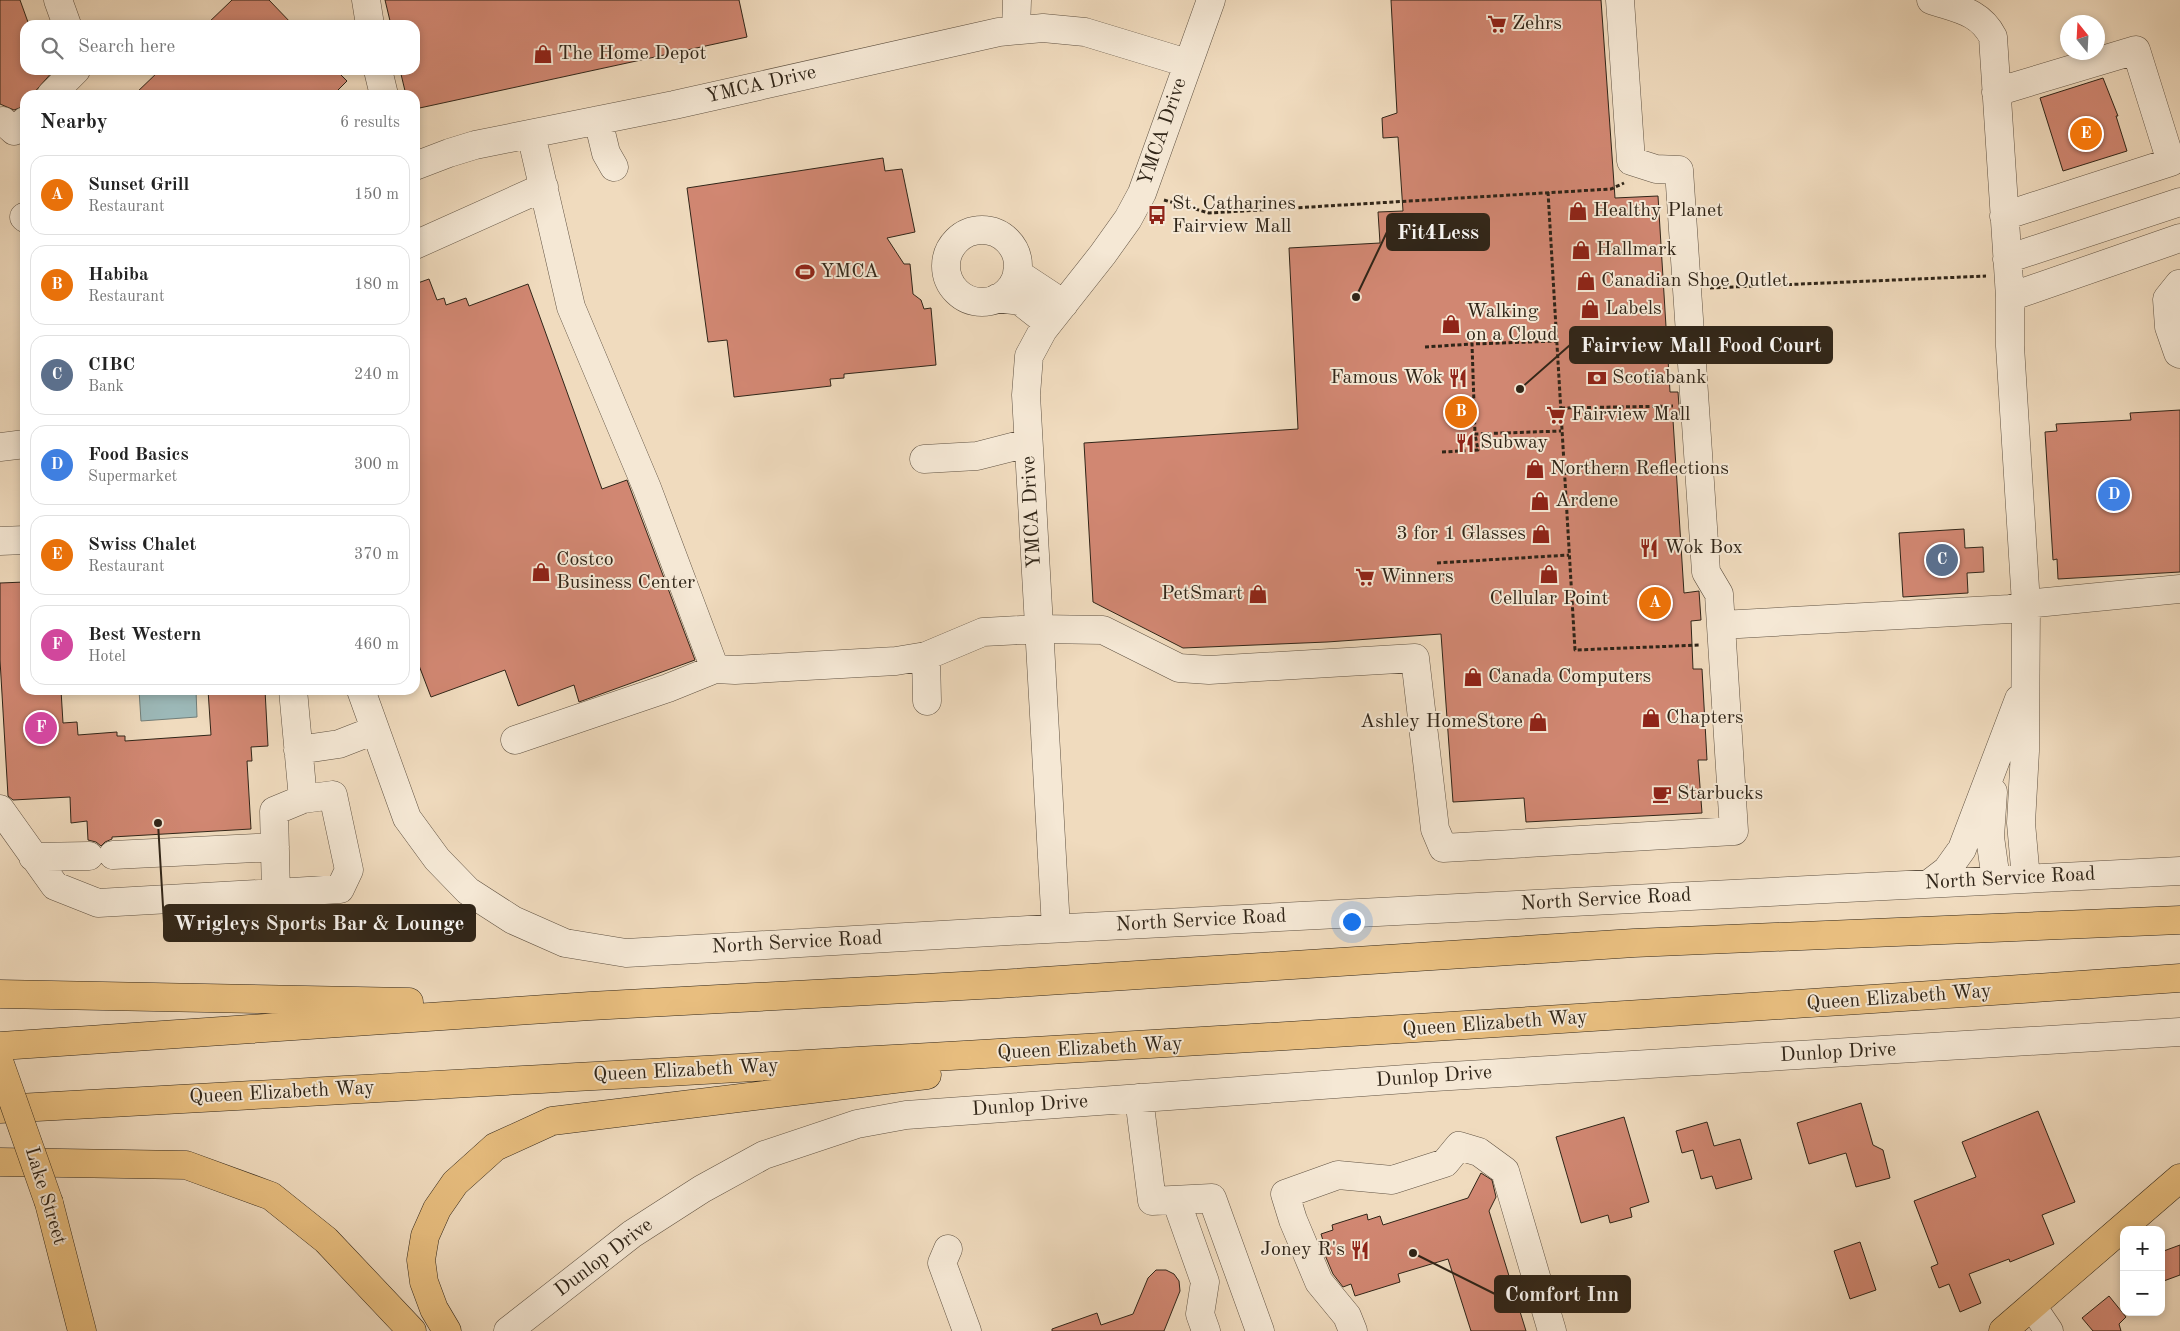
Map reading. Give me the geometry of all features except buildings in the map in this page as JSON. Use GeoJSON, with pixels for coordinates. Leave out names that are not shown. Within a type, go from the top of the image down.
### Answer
{"type":"FeatureCollection","features":[{"type":"Feature","properties":{"kind":"main road"},"geometry":{"type":"LineString","coordinates":[[0,1046],[590,1006],[999,984],[1634,943],[2180,920]]}},
{"type":"Feature","properties":{"kind":"main road","name":"Queen Elizabeth Way"},"geometry":{"type":"LineString","coordinates":[[0,1108],[1186,1043],[1813,1004],[2180,978]]}},
{"type":"Feature","properties":{"kind":"main road"},"geometry":{"type":"LineString","coordinates":[[0,994],[590,1006]]}},
{"type":"Feature","properties":{"kind":"main road"},"geometry":{"type":"LineString","coordinates":[[447,1331],[434,1309],[424,1282],[421,1260],[425,1236],[437,1209],[456,1184],[495,1147],[552,1121],[1186,1043]]}},
{"type":"Feature","properties":{"kind":"main road","name":"Lake Street"},"geometry":{"type":"LineString","coordinates":[[0,1064],[49,1203],[82,1331]]}},
{"type":"Feature","properties":{"kind":"main road"},"geometry":{"type":"LineString","coordinates":[[0,1162],[186,1165],[271,1196],[326,1240],[412,1331]]}},
{"type":"Feature","properties":{"kind":"main road"},"geometry":{"type":"LineString","coordinates":[[2003,1331],[2180,1178]]}},
{"type":"Feature","properties":{"kind":"main road"},"geometry":{"type":"LineString","coordinates":[[365,1280],[397,1331]]}},
{"type":"Feature","properties":{"kind":"street"},"geometry":{"type":"LineString","coordinates":[[58,0],[65,20]]}},
{"type":"Feature","properties":{"kind":"street"},"geometry":{"type":"LineString","coordinates":[[366,0],[369,20]]}},
{"type":"Feature","properties":{"kind":"street"},"geometry":{"type":"LineString","coordinates":[[1016,30],[1017,0]]}},
{"type":"Feature","properties":{"kind":"street"},"geometry":{"type":"LineString","coordinates":[[1187,63],[1211,0]]}},
{"type":"Feature","properties":{"kind":"street"},"geometry":{"type":"LineString","coordinates":[[515,740],[668,688],[715,669],[735,670],[896,661],[926,656],[983,632],[1039,629],[1103,630],[1179,668],[1208,670],[1416,658],[1435,829],[1443,848],[1734,831],[1719,594],[1706,572],[1679,170],[1656,169],[1631,161],[1620,0]]}},
{"type":"Feature","properties":{"kind":"street"},"geometry":{"type":"LineString","coordinates":[[1931,0],[1978,16],[1987,25],[1993,37],[2010,298],[2011,364],[2026,604],[2027,676],[2021,823],[2026,878]]}},
{"type":"Feature","properties":{"kind":"street","name":"YMCA Drive"},"geometry":{"type":"LineString","coordinates":[[420,164],[475,145],[1000,32],[1043,28],[1085,32],[1187,63],[1142,193],[1128,219],[1056,314],[1030,356],[1025,385],[1056,928]]}},
{"type":"Feature","properties":{"kind":"street"},"geometry":{"type":"LineString","coordinates":[[1996,92],[2136,50],[2171,162],[2004,216]]}},
{"type":"Feature","properties":{"kind":"street"},"geometry":{"type":"LineString","coordinates":[[56,90],[71,75]]}},
{"type":"Feature","properties":{"kind":"street"},"geometry":{"type":"LineString","coordinates":[[379,75],[383,90]]}},
{"type":"Feature","properties":{"kind":"street"},"geometry":{"type":"LineString","coordinates":[[598,120],[606,154],[614,167]]}},
{"type":"Feature","properties":{"kind":"street"},"geometry":{"type":"LineString","coordinates":[[531,134],[571,307],[647,488],[715,669]]}},
{"type":"Feature","properties":{"kind":"street"},"geometry":{"type":"LineString","coordinates":[[420,243],[544,187]]}},
{"type":"Feature","properties":{"kind":"street"},"geometry":{"type":"LineString","coordinates":[[2007,256],[2180,202]]}},
{"type":"Feature","properties":{"kind":"street"},"geometry":{"type":"LineString","coordinates":[[976,231],[996,233],[1005,239],[1016,254],[1017,273],[1013,284],[1007,292],[998,298],[986,302],[974,301],[964,297],[956,290],[946,271],[950,250],[966,234],[976,231]]}},
{"type":"Feature","properties":{"kind":"street"},"geometry":{"type":"LineString","coordinates":[[2010,298],[2180,238]]}},
{"type":"Feature","properties":{"kind":"street"},"geometry":{"type":"LineString","coordinates":[[1017,273],[1056,314]]}},
{"type":"Feature","properties":{"kind":"street"},"geometry":{"type":"LineString","coordinates":[[2179,284],[2167,299],[2169,327],[2180,354]]}},
{"type":"Feature","properties":{"kind":"street"},"geometry":{"type":"LineString","coordinates":[[998,298],[1020,302],[1056,314]]}},
{"type":"Feature","properties":{"kind":"street"},"geometry":{"type":"LineString","coordinates":[[924,459],[977,456],[1028,443]]}},
{"type":"Feature","properties":{"kind":"street"},"geometry":{"type":"LineString","coordinates":[[0,447],[20,445]]}},
{"type":"Feature","properties":{"kind":"street"},"geometry":{"type":"LineString","coordinates":[[0,541],[20,540]]}},
{"type":"Feature","properties":{"kind":"street"},"geometry":{"type":"LineString","coordinates":[[1722,635],[2010,609],[2026,604],[2180,589]]}},
{"type":"Feature","properties":{"kind":"street"},"geometry":{"type":"LineString","coordinates":[[926,656],[927,701]]}},
{"type":"Feature","properties":{"kind":"street"},"geometry":{"type":"LineString","coordinates":[[1930,884],[1947,870],[1962,850],[2027,676]]}},
{"type":"Feature","properties":{"kind":"street"},"geometry":{"type":"LineString","coordinates":[[293,695],[303,799]]}},
{"type":"Feature","properties":{"kind":"street","name":"North Service Road"},"geometry":{"type":"LineString","coordinates":[[363,695],[407,818],[437,859],[468,891],[513,920],[565,943],[626,952],[1056,928],[2180,871]]}},
{"type":"Feature","properties":{"kind":"street"},"geometry":{"type":"LineString","coordinates":[[298,750],[339,744],[375,730]]}},
{"type":"Feature","properties":{"kind":"street"},"geometry":{"type":"LineString","coordinates":[[1995,763],[1990,837],[1996,880]]}},
{"type":"Feature","properties":{"kind":"street"},"geometry":{"type":"LineString","coordinates":[[0,809],[55,886],[98,903],[276,893],[340,889],[349,870],[333,795],[303,799],[274,811],[276,893]]}},
{"type":"Feature","properties":{"kind":"street"},"geometry":{"type":"LineString","coordinates":[[33,857],[275,847]]}},
{"type":"Feature","properties":{"kind":"street","name":"Dunlop Drive"},"geometry":{"type":"LineString","coordinates":[[508,1331],[632,1234],[702,1189],[764,1155],[857,1124],[906,1115],[1434,1076],[2180,1032]]}},
{"type":"Feature","properties":{"kind":"street"},"geometry":{"type":"LineString","coordinates":[[1139,1098],[1152,1201],[1212,1198],[1260,1331]]}},
{"type":"Feature","properties":{"kind":"street"},"geometry":{"type":"LineString","coordinates":[[1353,1331],[1348,1316],[1319,1282],[1293,1220],[1285,1194],[1338,1175],[1392,1180],[1445,1163],[1459,1146],[1479,1152],[1505,1172],[1552,1331]]}},
{"type":"Feature","properties":{"kind":"street","name":"Dunlop Drive"},"geometry":{"type":"LineString","coordinates":[[534,1331],[640,1244],[702,1189]]}},
{"type":"Feature","properties":{"kind":"street"},"geometry":{"type":"LineString","coordinates":[[1176,1200],[1205,1282],[1200,1314],[1206,1331]]}},
{"type":"Feature","properties":{"kind":"street"},"geometry":{"type":"LineString","coordinates":[[948,1249],[942,1264],[967,1331]]}},
{"type":"Feature","properties":{"kind":"street"},"geometry":{"type":"LineString","coordinates":[[2032,1306],[2049,1331]]}},
{"type":"Feature","properties":{"kind":"path"},"geometry":{"type":"LineString","coordinates":[[1142,193],[1209,213],[1611,189],[1656,169]]}},
{"type":"Feature","properties":{"kind":"path"},"geometry":{"type":"LineString","coordinates":[[1548,192],[1575,650],[1692,644],[1722,635]]}},
{"type":"Feature","properties":{"kind":"path"},"geometry":{"type":"LineString","coordinates":[[1687,289],[1986,276],[1986,261],[2007,256]]}},
{"type":"Feature","properties":{"kind":"path"},"geometry":{"type":"LineString","coordinates":[[1425,347],[1558,341]]}},
{"type":"Feature","properties":{"kind":"path"},"geometry":{"type":"LineString","coordinates":[[1442,452],[1478,450],[1472,344]]}},
{"type":"Feature","properties":{"kind":"path"},"geometry":{"type":"LineString","coordinates":[[1561,408],[1695,404]]}},
{"type":"Feature","properties":{"kind":"path"},"geometry":{"type":"LineString","coordinates":[[1476,434],[1561,431]]}},
{"type":"Feature","properties":{"kind":"path"},"geometry":{"type":"LineString","coordinates":[[1437,562],[1570,555]]}},
{"type":"Feature","properties":{"kind":"water"},"geometry":{"type":"Polygon","coordinates":[[[139,695],[196,695],[197,717],[141,721],[139,695]]]}},
{"type":"Feature","properties":{"kind":"place","name":"Zehrs"},"geometry":{"type":"Point","coordinates":[1497,24]}},
{"type":"Feature","properties":{"kind":"place","name":"The Home Depot"},"geometry":{"type":"Point","coordinates":[543,54]}},
{"type":"Feature","properties":{"kind":"place","name":"Swiss Chalet"},"geometry":{"type":"Point","coordinates":[2086,134]}},
{"type":"Feature","properties":{"kind":"place","name":"Healthy Planet"},"geometry":{"type":"Point","coordinates":[1578,211]}},
{"type":"Feature","properties":{"kind":"place","name":"St. Catharines Fairview Mall"},"geometry":{"type":"Point","coordinates":[1157,215]}},
{"type":"Feature","properties":{"kind":"place","name":"Hallmark"},"geometry":{"type":"Point","coordinates":[1581,250]}},
{"type":"Feature","properties":{"kind":"place","name":"YMCA"},"geometry":{"type":"Point","coordinates":[805,272]}},
{"type":"Feature","properties":{"kind":"place","name":"Canadian Shoe Outlet"},"geometry":{"type":"Point","coordinates":[1586,281]}},
{"type":"Feature","properties":{"kind":"place","name":"Fit4Less"},"geometry":{"type":"Point","coordinates":[1356,297]}},
{"type":"Feature","properties":{"kind":"place","name":"Labels"},"geometry":{"type":"Point","coordinates":[1590,309]}},
{"type":"Feature","properties":{"kind":"place","name":"Walking on a Cloud"},"geometry":{"type":"Point","coordinates":[1451,324]}},
{"type":"Feature","properties":{"kind":"place","name":"Famous Wok"},"geometry":{"type":"Point","coordinates":[1458,378]}},
{"type":"Feature","properties":{"kind":"place","name":"Scotiabank"},"geometry":{"type":"Point","coordinates":[1597,378]}},
{"type":"Feature","properties":{"kind":"place","name":"Fairview Mall Food Court"},"geometry":{"type":"Point","coordinates":[1520,389]}},
{"type":"Feature","properties":{"kind":"place","name":"Habiba"},"geometry":{"type":"Point","coordinates":[1461,412]}},
{"type":"Feature","properties":{"kind":"place","name":"Fairview Mall"},"geometry":{"type":"Point","coordinates":[1556,415]}},
{"type":"Feature","properties":{"kind":"place","name":"Subway"},"geometry":{"type":"Point","coordinates":[1465,443]}},
{"type":"Feature","properties":{"kind":"place","name":"Northern Reflections"},"geometry":{"type":"Point","coordinates":[1535,469]}},
{"type":"Feature","properties":{"kind":"place","name":"Food Basics"},"geometry":{"type":"Point","coordinates":[2114,495]}},
{"type":"Feature","properties":{"kind":"place","name":"Ardene"},"geometry":{"type":"Point","coordinates":[1540,501]}},
{"type":"Feature","properties":{"kind":"place","name":"3 for 1 Glasses"},"geometry":{"type":"Point","coordinates":[1541,534]}},
{"type":"Feature","properties":{"kind":"place","name":"Wok Box"},"geometry":{"type":"Point","coordinates":[1649,548]}},
{"type":"Feature","properties":{"kind":"place","name":"CIBC"},"geometry":{"type":"Point","coordinates":[1942,560]}},
{"type":"Feature","properties":{"kind":"place","name":"Costco Business Center"},"geometry":{"type":"Point","coordinates":[541,572]}},
{"type":"Feature","properties":{"kind":"place","name":"Cellular Point"},"geometry":{"type":"Point","coordinates":[1549,574]}},
{"type":"Feature","properties":{"kind":"place","name":"Winners"},"geometry":{"type":"Point","coordinates":[1365,577]}},
{"type":"Feature","properties":{"kind":"place","name":"PetSmart"},"geometry":{"type":"Point","coordinates":[1258,594]}},
{"type":"Feature","properties":{"kind":"place","name":"Sunset Grill"},"geometry":{"type":"Point","coordinates":[1655,603]}},
{"type":"Feature","properties":{"kind":"place","name":"Canada Computers"},"geometry":{"type":"Point","coordinates":[1473,677]}},
{"type":"Feature","properties":{"kind":"place","name":"Chapters"},"geometry":{"type":"Point","coordinates":[1651,718]}},
{"type":"Feature","properties":{"kind":"place","name":"Ashley HomeStore"},"geometry":{"type":"Point","coordinates":[1538,722]}},
{"type":"Feature","properties":{"kind":"place","name":"Best Western"},"geometry":{"type":"Point","coordinates":[41,728]}},
{"type":"Feature","properties":{"kind":"place","name":"Starbucks"},"geometry":{"type":"Point","coordinates":[1662,794]}},
{"type":"Feature","properties":{"kind":"place","name":"Wrigleys Sports Bar & Lounge"},"geometry":{"type":"Point","coordinates":[158,823]}},
{"type":"Feature","properties":{"kind":"place","name":"Joney R's"},"geometry":{"type":"Point","coordinates":[1360,1250]}},
{"type":"Feature","properties":{"kind":"place","name":"Comfort Inn"},"geometry":{"type":"Point","coordinates":[1413,1253]}}]}
